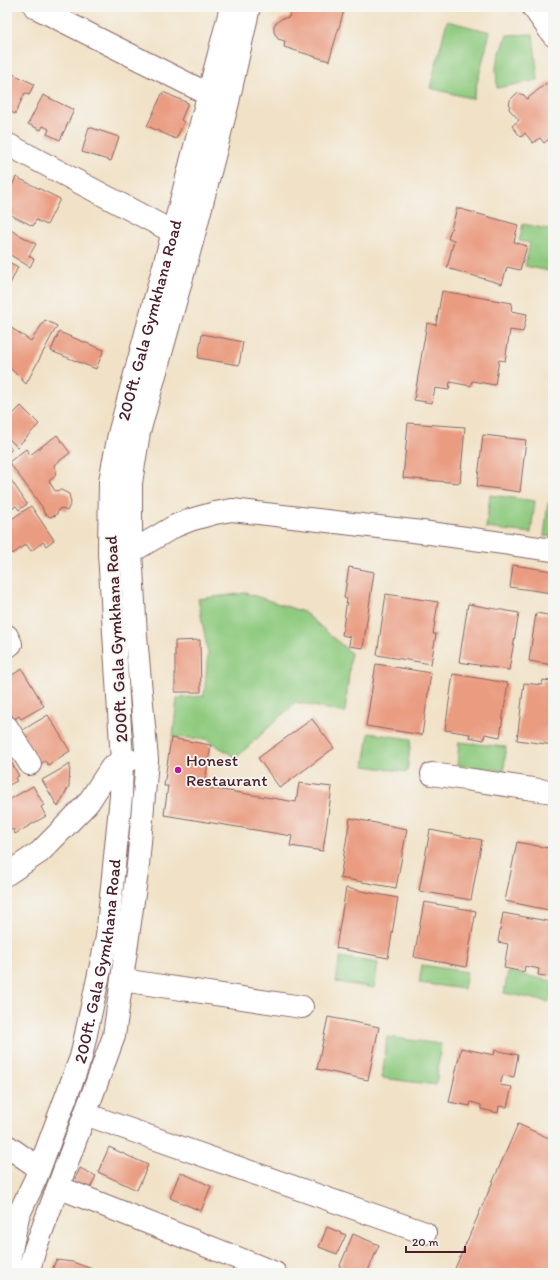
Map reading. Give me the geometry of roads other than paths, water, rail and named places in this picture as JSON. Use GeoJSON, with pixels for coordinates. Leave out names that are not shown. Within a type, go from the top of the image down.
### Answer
{"type":"FeatureCollection","features":[{"type":"Feature","properties":{"kind":"street"},"geometry":{"type":"LineString","coordinates":[[35,7],[208,94]]}},
{"type":"Feature","properties":{"kind":"street","name":"200ft. Gala Gymkhana Road"},"geometry":{"type":"LineString","coordinates":[[7,1270],[18,1216],[39,1168],[81,1057],[107,937],[121,796],[122,760],[109,553],[110,482],[116,448],[230,7]]}},
{"type":"Feature","properties":{"kind":"street"},"geometry":{"type":"LineString","coordinates":[[28,1273],[35,1249],[114,1036],[138,865],[146,760],[136,636],[132,552],[131,483],[138,432],[228,102],[249,7]]}},
{"type":"Feature","properties":{"kind":"street"},"geometry":{"type":"LineString","coordinates":[[532,7],[553,35]]}},
{"type":"Feature","properties":{"kind":"street"},"geometry":{"type":"LineString","coordinates":[[7,144],[173,232]]}},
{"type":"Feature","properties":{"kind":"street"},"geometry":{"type":"LineString","coordinates":[[109,553],[132,552],[175,526],[190,520],[232,510],[430,533],[553,550]]}},
{"type":"Feature","properties":{"kind":"street"},"geometry":{"type":"LineString","coordinates":[[7,636],[11,644],[7,647]]}},
{"type":"Feature","properties":{"kind":"street"},"geometry":{"type":"LineString","coordinates":[[7,727],[30,764]]}},
{"type":"Feature","properties":{"kind":"street"},"geometry":{"type":"LineString","coordinates":[[7,874],[40,852],[88,803],[111,768],[122,760],[146,760]]}},
{"type":"Feature","properties":{"kind":"street"},"geometry":{"type":"LineString","coordinates":[[432,774],[553,792]]}},
{"type":"Feature","properties":{"kind":"street"},"geometry":{"type":"LineString","coordinates":[[122,980],[302,1007]]}},
{"type":"Feature","properties":{"kind":"street"},"geometry":{"type":"LineString","coordinates":[[85,1114],[425,1233]]}},
{"type":"Feature","properties":{"kind":"street"},"geometry":{"type":"LineString","coordinates":[[7,1146],[39,1168]]}},
{"type":"Feature","properties":{"kind":"street"},"geometry":{"type":"LineString","coordinates":[[58,1187],[275,1273]]}},
{"type":"Feature","properties":{"kind":"place","name":"Honest Restaurant"},"geometry":{"type":"Point","coordinates":[178,770]}}]}
